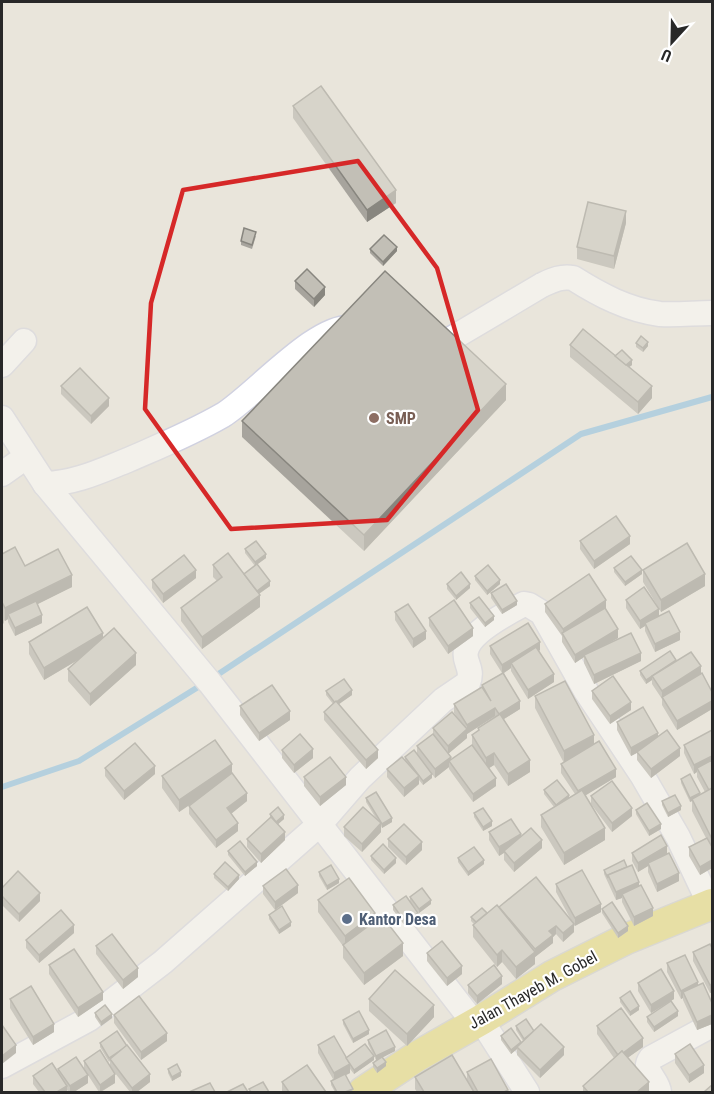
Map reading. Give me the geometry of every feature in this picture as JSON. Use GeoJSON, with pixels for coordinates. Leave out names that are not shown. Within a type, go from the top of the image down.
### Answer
{"type":"FeatureCollection","features":[{"type":"Feature","properties":{"kind":"main road","name":"Jalan Thayeb M. Gobel"},"geometry":{"type":"LineString","coordinates":[[363,1092],[416,1057],[552,976],[626,939],[712,906]]}},
{"type":"Feature","properties":{"kind":"street"},"geometry":{"type":"LineString","coordinates":[[403,351],[428,350],[443,343],[557,278],[573,278],[619,304],[643,311],[663,314],[712,313]]}},
{"type":"Feature","properties":{"kind":"street"},"geometry":{"type":"LineString","coordinates":[[45,484],[64,483],[84,478],[177,440],[225,414],[317,339],[338,329],[356,328],[375,337]]}},
{"type":"Feature","properties":{"kind":"street"},"geometry":{"type":"LineString","coordinates":[[2,364],[24,341]]}},
{"type":"Feature","properties":{"kind":"street"},"geometry":{"type":"LineString","coordinates":[[2,418],[45,484],[210,682],[478,1021],[527,1092]]}},
{"type":"Feature","properties":{"kind":"street"},"geometry":{"type":"LineString","coordinates":[[2,474],[26,458]]}},
{"type":"Feature","properties":{"kind":"street"},"geometry":{"type":"LineString","coordinates":[[2,1066],[89,1019],[201,930],[321,823],[360,778],[443,700],[468,683],[471,673],[465,655],[469,643],[492,623],[524,604],[530,604],[542,613],[586,691],[642,775],[678,837],[712,906]]}},
{"type":"Feature","properties":{"kind":"street"},"geometry":{"type":"LineString","coordinates":[[659,1092],[658,1086],[647,1069],[647,1063],[651,1058],[712,1025]]}},
{"type":"Feature","properties":{"kind":"highlighted area"},"geometry":{"type":"Polygon","coordinates":[[[358,161],[437,268],[478,410],[387,520],[231,529],[145,409],[151,303],[183,190],[358,161]]]}},
{"type":"Feature","properties":{"kind":"building"},"geometry":{"type":"Polygon","coordinates":[[[321,86],[396,190],[367,210],[293,106],[321,86]]]}},
{"type":"Feature","properties":{"kind":"building"},"geometry":{"type":"Polygon","coordinates":[[[588,202],[626,211],[614,256],[577,247],[588,202]]]}},
{"type":"Feature","properties":{"kind":"building"},"geometry":{"type":"Polygon","coordinates":[[[244,228],[256,232],[252,245],[241,241],[244,228]]]}},
{"type":"Feature","properties":{"kind":"building"},"geometry":{"type":"Polygon","coordinates":[[[384,235],[397,247],[383,262],[370,249],[384,235]]]}},
{"type":"Feature","properties":{"kind":"building"},"geometry":{"type":"Polygon","coordinates":[[[307,269],[325,287],[314,299],[295,281],[307,269]]]}},
{"type":"Feature","properties":{"kind":"building","name":"SMP"},"geometry":{"type":"Polygon","coordinates":[[[385,271],[506,384],[364,535],[242,421],[385,271]]]}},
{"type":"Feature","properties":{"kind":"building"},"geometry":{"type":"Polygon","coordinates":[[[583,329],[652,386],[638,402],[570,345],[583,329]]]}},
{"type":"Feature","properties":{"kind":"building"},"geometry":{"type":"Polygon","coordinates":[[[641,336],[648,342],[643,348],[636,343],[641,336]]]}},
{"type":"Feature","properties":{"kind":"building"},"geometry":{"type":"Polygon","coordinates":[[[622,350],[632,360],[626,365],[615,356],[622,350]]]}},
{"type":"Feature","properties":{"kind":"building"},"geometry":{"type":"Polygon","coordinates":[[[80,368],[109,398],[91,416],[61,386],[80,368]]]}},
{"type":"Feature","properties":{"kind":"building"},"geometry":{"type":"Polygon","coordinates":[[[616,516],[630,536],[594,561],[580,541],[616,516]]]}},
{"type":"Feature","properties":{"kind":"building"},"geometry":{"type":"Polygon","coordinates":[[[256,541],[266,554],[255,562],[245,549],[256,541]]]}},
{"type":"Feature","properties":{"kind":"building"},"geometry":{"type":"Polygon","coordinates":[[[687,543],[705,574],[661,600],[643,570],[687,543]]]}},
{"type":"Feature","properties":{"kind":"building"},"geometry":{"type":"Polygon","coordinates":[[[15,547],[25,566],[58,549],[72,575],[5,608],[2,602],[2,554],[15,547]]]}},
{"type":"Feature","properties":{"kind":"building"},"geometry":{"type":"Polygon","coordinates":[[[228,553],[260,595],[202,637],[181,608],[222,577],[213,565],[228,553]]]}},
{"type":"Feature","properties":{"kind":"building"},"geometry":{"type":"Polygon","coordinates":[[[184,555],[196,570],[163,594],[152,580],[184,555]]]}},
{"type":"Feature","properties":{"kind":"building"},"geometry":{"type":"Polygon","coordinates":[[[631,556],[642,570],[625,582],[614,568],[631,556]]]}},
{"type":"Feature","properties":{"kind":"building"},"geometry":{"type":"Polygon","coordinates":[[[257,564],[270,581],[257,591],[244,574],[257,564]]]}},
{"type":"Feature","properties":{"kind":"building"},"geometry":{"type":"Polygon","coordinates":[[[488,565],[500,580],[487,591],[475,576],[488,565]]]}},
{"type":"Feature","properties":{"kind":"building"},"geometry":{"type":"Polygon","coordinates":[[[461,572],[470,584],[456,596],[447,584],[461,572]]]}},
{"type":"Feature","properties":{"kind":"building"},"geometry":{"type":"Polygon","coordinates":[[[589,574],[606,600],[563,629],[545,604],[589,574]]]}},
{"type":"Feature","properties":{"kind":"building"},"geometry":{"type":"Polygon","coordinates":[[[506,584],[517,601],[502,610],[491,593],[506,584]]]}},
{"type":"Feature","properties":{"kind":"building"},"geometry":{"type":"Polygon","coordinates":[[[644,587],[659,609],[640,621],[626,600],[644,587]]]}},
{"type":"Feature","properties":{"kind":"building"},"geometry":{"type":"Polygon","coordinates":[[[479,597],[494,616],[485,623],[470,603],[479,597]]]}},
{"type":"Feature","properties":{"kind":"building"},"geometry":{"type":"Polygon","coordinates":[[[454,600],[473,628],[448,646],[429,618],[454,600]]]}},
{"type":"Feature","properties":{"kind":"building"},"geometry":{"type":"Polygon","coordinates":[[[36,601],[42,615],[15,628],[8,614],[36,601]]]}},
{"type":"Feature","properties":{"kind":"building"},"geometry":{"type":"Polygon","coordinates":[[[408,604],[426,631],[413,639],[395,612],[408,604]]]}},
{"type":"Feature","properties":{"kind":"building"},"geometry":{"type":"Polygon","coordinates":[[[87,607],[103,633],[44,668],[29,642],[87,607]]]}},
{"type":"Feature","properties":{"kind":"building"},"geometry":{"type":"Polygon","coordinates":[[[605,608],[618,629],[575,655],[562,633],[605,608]]]}},
{"type":"Feature","properties":{"kind":"building"},"geometry":{"type":"Polygon","coordinates":[[[669,611],[680,632],[655,644],[645,623],[669,611]]]}},
{"type":"Feature","properties":{"kind":"building"},"geometry":{"type":"Polygon","coordinates":[[[528,623],[540,642],[502,665],[490,646],[528,623]]]}},
{"type":"Feature","properties":{"kind":"building"},"geometry":{"type":"Polygon","coordinates":[[[114,628],[136,653],[90,694],[68,669],[114,628]]]}},
{"type":"Feature","properties":{"kind":"building"},"geometry":{"type":"Polygon","coordinates":[[[631,633],[641,653],[594,675],[584,655],[631,633]]]}},
{"type":"Feature","properties":{"kind":"building"},"geometry":{"type":"Polygon","coordinates":[[[536,647],[554,674],[528,690],[511,663],[536,647]]]}},
{"type":"Feature","properties":{"kind":"building"},"geometry":{"type":"Polygon","coordinates":[[[670,651],[676,660],[646,680],[640,671],[670,651]]]}},
{"type":"Feature","properties":{"kind":"building"},"geometry":{"type":"Polygon","coordinates":[[[691,652],[701,666],[662,691],[652,676],[691,652]]]}},
{"type":"Feature","properties":{"kind":"building"},"geometry":{"type":"Polygon","coordinates":[[[503,673],[520,701],[499,714],[495,708],[467,725],[454,704],[482,687],[491,701],[482,685],[503,673]]]}},
{"type":"Feature","properties":{"kind":"building"},"geometry":{"type":"Polygon","coordinates":[[[702,673],[712,692],[712,701],[677,721],[662,697],[702,673]]]}},
{"type":"Feature","properties":{"kind":"building"},"geometry":{"type":"Polygon","coordinates":[[[613,676],[631,702],[610,716],[592,691],[613,676]]]}},
{"type":"Feature","properties":{"kind":"building"},"geometry":{"type":"Polygon","coordinates":[[[344,679],[352,690],[335,703],[326,691],[344,679]]]}},
{"type":"Feature","properties":{"kind":"building"},"geometry":{"type":"Polygon","coordinates":[[[565,681],[594,735],[564,751],[535,696],[565,681]]]}},
{"type":"Feature","properties":{"kind":"building"},"geometry":{"type":"Polygon","coordinates":[[[272,685],[290,711],[259,733],[240,706],[272,685]]]}},
{"type":"Feature","properties":{"kind":"building"},"geometry":{"type":"Polygon","coordinates":[[[336,701],[378,750],[366,760],[324,712],[336,701]]]}},
{"type":"Feature","properties":{"kind":"building"},"geometry":{"type":"Polygon","coordinates":[[[643,707],[658,733],[631,748],[617,722],[643,707]]]}},
{"type":"Feature","properties":{"kind":"building"},"geometry":{"type":"Polygon","coordinates":[[[452,712],[467,729],[448,746],[433,728],[452,712]]]}},
{"type":"Feature","properties":{"kind":"building"},"geometry":{"type":"Polygon","coordinates":[[[500,714],[530,760],[508,774],[494,753],[486,758],[472,735],[479,730],[478,728],[500,714]]]}},
{"type":"Feature","properties":{"kind":"building"},"geometry":{"type":"Polygon","coordinates":[[[667,730],[680,748],[651,769],[637,752],[667,730]]]}},
{"type":"Feature","properties":{"kind":"building"},"geometry":{"type":"Polygon","coordinates":[[[712,730],[712,756],[694,765],[684,745],[712,730]]]}},
{"type":"Feature","properties":{"kind":"building"},"geometry":{"type":"Polygon","coordinates":[[[300,734],[313,749],[294,765],[282,750],[300,734]]]}},
{"type":"Feature","properties":{"kind":"building"},"geometry":{"type":"Polygon","coordinates":[[[433,734],[451,757],[435,769],[417,746],[433,734]]]}},
{"type":"Feature","properties":{"kind":"building"},"geometry":{"type":"Polygon","coordinates":[[[215,740],[232,764],[179,800],[162,776],[215,740]]]}},
{"type":"Feature","properties":{"kind":"building"},"geometry":{"type":"Polygon","coordinates":[[[599,741],[616,769],[578,791],[561,764],[599,741]]]}},
{"type":"Feature","properties":{"kind":"building"},"geometry":{"type":"Polygon","coordinates":[[[135,743],[155,766],[124,791],[105,768],[135,743]]]}},
{"type":"Feature","properties":{"kind":"building"},"geometry":{"type":"Polygon","coordinates":[[[472,745],[496,778],[473,794],[449,761],[472,745]]]}},
{"type":"Feature","properties":{"kind":"building"},"geometry":{"type":"Polygon","coordinates":[[[414,750],[432,774],[423,781],[405,757],[414,750]]]}},
{"type":"Feature","properties":{"kind":"building"},"geometry":{"type":"Polygon","coordinates":[[[330,757],[346,777],[320,797],[304,777],[330,757]]]}},
{"type":"Feature","properties":{"kind":"building"},"geometry":{"type":"Polygon","coordinates":[[[402,757],[419,776],[404,788],[387,769],[402,757]]]}},
{"type":"Feature","properties":{"kind":"building"},"geometry":{"type":"Polygon","coordinates":[[[712,760],[712,788],[709,790],[697,768],[712,760]]]}},
{"type":"Feature","properties":{"kind":"building"},"geometry":{"type":"Polygon","coordinates":[[[232,773],[247,793],[227,808],[238,823],[216,840],[189,806],[232,773]]]}},
{"type":"Feature","properties":{"kind":"building"},"geometry":{"type":"Polygon","coordinates":[[[690,774],[700,793],[690,798],[681,779],[690,774]]]}},
{"type":"Feature","properties":{"kind":"building"},"geometry":{"type":"Polygon","coordinates":[[[557,780],[569,795],[556,805],[544,790],[557,780]]]}},
{"type":"Feature","properties":{"kind":"building"},"geometry":{"type":"Polygon","coordinates":[[[612,781],[632,808],[612,823],[591,796],[612,781]]]}},
{"type":"Feature","properties":{"kind":"building"},"geometry":{"type":"Polygon","coordinates":[[[712,788],[712,839],[692,799],[712,788]]]}},
{"type":"Feature","properties":{"kind":"building"},"geometry":{"type":"Polygon","coordinates":[[[582,790],[605,828],[564,853],[541,815],[582,790]]]}},
{"type":"Feature","properties":{"kind":"building"},"geometry":{"type":"Polygon","coordinates":[[[376,792],[392,818],[382,824],[366,798],[376,792]]]}},
{"type":"Feature","properties":{"kind":"building"},"geometry":{"type":"Polygon","coordinates":[[[675,795],[681,806],[668,813],[662,801],[675,795]]]}},
{"type":"Feature","properties":{"kind":"building"},"geometry":{"type":"Polygon","coordinates":[[[647,803],[661,824],[649,831],[636,810],[647,803]]]}},
{"type":"Feature","properties":{"kind":"building"},"geometry":{"type":"Polygon","coordinates":[[[278,807],[284,815],[276,822],[270,814],[278,807]]]}},
{"type":"Feature","properties":{"kind":"building"},"geometry":{"type":"Polygon","coordinates":[[[363,807],[381,823],[362,844],[344,827],[363,807]]]}},
{"type":"Feature","properties":{"kind":"building"},"geometry":{"type":"Polygon","coordinates":[[[483,808],[492,821],[483,827],[474,813],[483,808]]]}},
{"type":"Feature","properties":{"kind":"building"},"geometry":{"type":"Polygon","coordinates":[[[271,817],[285,832],[261,854],[247,839],[271,817]]]}},
{"type":"Feature","properties":{"kind":"building"},"geometry":{"type":"Polygon","coordinates":[[[511,819],[521,834],[499,847],[489,832],[511,819]]]}},
{"type":"Feature","properties":{"kind":"building"},"geometry":{"type":"Polygon","coordinates":[[[404,824],[422,842],[406,857],[388,839],[404,824]]]}},
{"type":"Feature","properties":{"kind":"building"},"geometry":{"type":"Polygon","coordinates":[[[531,828],[542,840],[514,863],[504,851],[531,828]]]}},
{"type":"Feature","properties":{"kind":"building"},"geometry":{"type":"Polygon","coordinates":[[[661,835],[667,846],[638,863],[632,853],[661,835]]]}},
{"type":"Feature","properties":{"kind":"building"},"geometry":{"type":"Polygon","coordinates":[[[707,838],[712,847],[712,860],[700,867],[689,847],[707,838]]]}},
{"type":"Feature","properties":{"kind":"building"},"geometry":{"type":"Polygon","coordinates":[[[240,841],[257,862],[245,872],[228,851],[240,841]]]}},
{"type":"Feature","properties":{"kind":"building"},"geometry":{"type":"Polygon","coordinates":[[[383,844],[396,858],[384,870],[371,856],[383,844]]]}},
{"type":"Feature","properties":{"kind":"building"},"geometry":{"type":"Polygon","coordinates":[[[474,847],[484,860],[468,872],[458,858],[474,847]]]}},
{"type":"Feature","properties":{"kind":"building"},"geometry":{"type":"Polygon","coordinates":[[[669,853],[679,873],[657,884],[648,863],[669,853]]]}},
{"type":"Feature","properties":{"kind":"building"},"geometry":{"type":"Polygon","coordinates":[[[624,860],[627,867],[608,875],[608,878],[604,870],[624,860]]]}},
{"type":"Feature","properties":{"kind":"building"},"geometry":{"type":"Polygon","coordinates":[[[225,862],[239,875],[228,887],[214,874],[225,862]]]}},
{"type":"Feature","properties":{"kind":"building"},"geometry":{"type":"Polygon","coordinates":[[[331,865],[339,879],[327,886],[319,872],[331,865]]]}},
{"type":"Feature","properties":{"kind":"building"},"geometry":{"type":"Polygon","coordinates":[[[632,865],[639,882],[616,892],[608,875],[632,865]]]}},
{"type":"Feature","properties":{"kind":"building"},"geometry":{"type":"Polygon","coordinates":[[[286,869],[298,885],[275,902],[263,886],[286,869]]]}},
{"type":"Feature","properties":{"kind":"building"},"geometry":{"type":"Polygon","coordinates":[[[582,870],[601,904],[575,918],[556,884],[582,870]]]}},
{"type":"Feature","properties":{"kind":"building"},"geometry":{"type":"Polygon","coordinates":[[[18,871],[40,893],[19,914],[2,896],[2,888],[18,871]]]}},
{"type":"Feature","properties":{"kind":"building"},"geometry":{"type":"Polygon","coordinates":[[[536,877],[574,924],[563,933],[556,926],[549,931],[553,935],[535,949],[499,907],[536,877]]]}},
{"type":"Feature","properties":{"kind":"building","name":"Kantor Desa"},"geometry":{"type":"Polygon","coordinates":[[[349,878],[375,913],[345,936],[318,900],[349,878]]]}},
{"type":"Feature","properties":{"kind":"building"},"geometry":{"type":"Polygon","coordinates":[[[641,885],[653,908],[634,917],[622,894],[641,885]]]}},
{"type":"Feature","properties":{"kind":"building"},"geometry":{"type":"Polygon","coordinates":[[[422,888],[431,900],[419,909],[410,897],[422,888]]]}},
{"type":"Feature","properties":{"kind":"building"},"geometry":{"type":"Polygon","coordinates":[[[406,896],[418,913],[405,922],[393,905],[406,896]]]}},
{"type":"Feature","properties":{"kind":"building"},"geometry":{"type":"Polygon","coordinates":[[[612,902],[628,926],[618,933],[602,909],[612,902]]]}},
{"type":"Feature","properties":{"kind":"building"},"geometry":{"type":"Polygon","coordinates":[[[497,905],[535,952],[516,967],[502,950],[497,955],[473,925],[497,905]]]}},
{"type":"Feature","properties":{"kind":"building"},"geometry":{"type":"Polygon","coordinates":[[[282,906],[291,922],[279,930],[269,915],[282,906]]]}},
{"type":"Feature","properties":{"kind":"building"},"geometry":{"type":"Polygon","coordinates":[[[482,908],[487,913],[476,922],[471,917],[482,908]]]}},
{"type":"Feature","properties":{"kind":"building"},"geometry":{"type":"Polygon","coordinates":[[[61,910],[74,925],[39,955],[26,940],[61,910]]]}},
{"type":"Feature","properties":{"kind":"building"},"geometry":{"type":"Polygon","coordinates":[[[382,916],[403,943],[364,973],[343,945],[382,916]]]}},
{"type":"Feature","properties":{"kind":"building"},"geometry":{"type":"Polygon","coordinates":[[[112,934],[138,968],[123,980],[96,946],[112,934]]]}},
{"type":"Feature","properties":{"kind":"building"},"geometry":{"type":"Polygon","coordinates":[[[442,941],[462,966],[447,978],[427,953],[442,941]]]}},
{"type":"Feature","properties":{"kind":"building"},"geometry":{"type":"Polygon","coordinates":[[[710,944],[712,984],[710,985],[693,952],[710,944]]]}},
{"type":"Feature","properties":{"kind":"building"},"geometry":{"type":"Polygon","coordinates":[[[74,949],[103,992],[78,1008],[49,965],[74,949]]]}},
{"type":"Feature","properties":{"kind":"building"},"geometry":{"type":"Polygon","coordinates":[[[685,955],[698,982],[681,991],[667,963],[685,955]]]}},
{"type":"Feature","properties":{"kind":"building"},"geometry":{"type":"Polygon","coordinates":[[[494,965],[502,976],[477,996],[468,985],[494,965]]]}},
{"type":"Feature","properties":{"kind":"building"},"geometry":{"type":"Polygon","coordinates":[[[661,969],[674,991],[651,1005],[638,983],[661,969]]]}},
{"type":"Feature","properties":{"kind":"building"},"geometry":{"type":"Polygon","coordinates":[[[395,970],[434,1005],[407,1034],[369,999],[395,970]]]}},
{"type":"Feature","properties":{"kind":"building"},"geometry":{"type":"Polygon","coordinates":[[[703,983],[712,1003],[712,1015],[697,1022],[683,992],[703,983]]]}},
{"type":"Feature","properties":{"kind":"building"},"geometry":{"type":"Polygon","coordinates":[[[31,986],[54,1024],[33,1037],[10,999],[31,986]]]}},
{"type":"Feature","properties":{"kind":"building"},"geometry":{"type":"Polygon","coordinates":[[[630,991],[639,1006],[630,1012],[620,998],[630,991]]]}},
{"type":"Feature","properties":{"kind":"building"},"geometry":{"type":"Polygon","coordinates":[[[139,996],[167,1033],[141,1052],[114,1015],[139,996]]]}},
{"type":"Feature","properties":{"kind":"building"},"geometry":{"type":"Polygon","coordinates":[[[671,1001],[678,1011],[654,1027],[647,1017],[671,1001]]]}},
{"type":"Feature","properties":{"kind":"building"},"geometry":{"type":"Polygon","coordinates":[[[105,1005],[112,1014],[101,1022],[95,1013],[105,1005]]]}},
{"type":"Feature","properties":{"kind":"building"},"geometry":{"type":"Polygon","coordinates":[[[621,1008],[643,1038],[618,1055],[597,1026],[621,1008]]]}},
{"type":"Feature","properties":{"kind":"building"},"geometry":{"type":"Polygon","coordinates":[[[359,1011],[369,1030],[353,1039],[343,1020],[359,1011]]]}},
{"type":"Feature","properties":{"kind":"building"},"geometry":{"type":"Polygon","coordinates":[[[526,1019],[534,1031],[524,1039],[516,1026],[526,1019]]]}},
{"type":"Feature","properties":{"kind":"building"},"geometry":{"type":"Polygon","coordinates":[[[541,1024],[564,1047],[540,1070],[517,1047],[541,1024]]]}},
{"type":"Feature","properties":{"kind":"building"},"geometry":{"type":"Polygon","coordinates":[[[2,1025],[16,1045],[2,1056],[2,1025]]]}},
{"type":"Feature","properties":{"kind":"building"},"geometry":{"type":"Polygon","coordinates":[[[511,1028],[521,1042],[511,1050],[501,1036],[511,1028]]]}},
{"type":"Feature","properties":{"kind":"building"},"geometry":{"type":"Polygon","coordinates":[[[386,1030],[395,1047],[376,1056],[368,1040],[386,1030]]]}},
{"type":"Feature","properties":{"kind":"building"},"geometry":{"type":"Polygon","coordinates":[[[117,1031],[127,1046],[109,1058],[100,1043],[117,1031]]]}},
{"type":"Feature","properties":{"kind":"building"},"geometry":{"type":"Polygon","coordinates":[[[334,1036],[350,1064],[334,1073],[318,1045],[334,1036]]]}},
{"type":"Feature","properties":{"kind":"building"},"geometry":{"type":"Polygon","coordinates":[[[365,1044],[374,1056],[354,1070],[346,1058],[365,1044]]]}},
{"type":"Feature","properties":{"kind":"building"},"geometry":{"type":"Polygon","coordinates":[[[690,1044],[704,1065],[689,1075],[675,1054],[690,1044]]]}},
{"type":"Feature","properties":{"kind":"building"},"geometry":{"type":"Polygon","coordinates":[[[127,1045],[150,1074],[132,1088],[110,1059],[127,1045]]]}},
{"type":"Feature","properties":{"kind":"building"},"geometry":{"type":"Polygon","coordinates":[[[100,1050],[115,1074],[100,1085],[84,1061],[100,1050]]]}},
{"type":"Feature","properties":{"kind":"building"},"geometry":{"type":"Polygon","coordinates":[[[622,1051],[649,1082],[637,1092],[588,1092],[583,1086],[622,1051]]]}},
{"type":"Feature","properties":{"kind":"building"},"geometry":{"type":"Polygon","coordinates":[[[452,1055],[474,1092],[424,1092],[415,1077],[452,1055]]]}},
{"type":"Feature","properties":{"kind":"building"},"geometry":{"type":"Polygon","coordinates":[[[76,1057],[88,1075],[70,1086],[58,1069],[76,1057]]]}},
{"type":"Feature","properties":{"kind":"building"},"geometry":{"type":"Polygon","coordinates":[[[382,1057],[386,1062],[377,1068],[373,1063],[382,1057]]]}},
{"type":"Feature","properties":{"kind":"building"},"geometry":{"type":"Polygon","coordinates":[[[491,1059],[508,1090],[478,1092],[467,1072],[491,1059]]]}},
{"type":"Feature","properties":{"kind":"building"},"geometry":{"type":"Polygon","coordinates":[[[52,1063],[67,1086],[57,1092],[45,1092],[33,1076],[52,1063]]]}},
{"type":"Feature","properties":{"kind":"building"},"geometry":{"type":"Polygon","coordinates":[[[177,1064],[181,1072],[172,1077],[168,1069],[177,1064]]]}},
{"type":"Feature","properties":{"kind":"building"},"geometry":{"type":"Polygon","coordinates":[[[307,1065],[326,1092],[289,1092],[282,1082],[307,1065]]]}},
{"type":"Feature","properties":{"kind":"building"},"geometry":{"type":"Polygon","coordinates":[[[345,1074],[353,1089],[337,1092],[331,1081],[345,1074]]]}},
{"type":"Feature","properties":{"kind":"building"},"geometry":{"type":"Polygon","coordinates":[[[263,1082],[269,1092],[251,1092],[249,1089],[263,1082]]]}},
{"type":"Feature","properties":{"kind":"building"},"geometry":{"type":"Polygon","coordinates":[[[210,1083],[215,1092],[189,1092],[210,1083]]]}},
{"type":"Feature","properties":{"kind":"building"},"geometry":{"type":"Polygon","coordinates":[[[243,1084],[248,1092],[227,1092],[243,1084]]]}},
{"type":"Feature","properties":{"kind":"building"},"geometry":{"type":"Polygon","coordinates":[[[712,1085],[712,1092],[704,1092],[712,1085]]]}},
{"type":"Feature","properties":{"kind":"waterway"},"geometry":{"type":"LineString","coordinates":[[211,679],[581,434],[712,397]]}},
{"type":"Feature","properties":{"kind":"waterway"},"geometry":{"type":"LineString","coordinates":[[2,787],[79,761],[203,684]]}},
{"type":"Feature","properties":{"kind":"place","name":"SMP"},"geometry":{"type":"Point","coordinates":[374,418]}},
{"type":"Feature","properties":{"kind":"place","name":"Kantor Desa"},"geometry":{"type":"Point","coordinates":[347,919]}}]}
